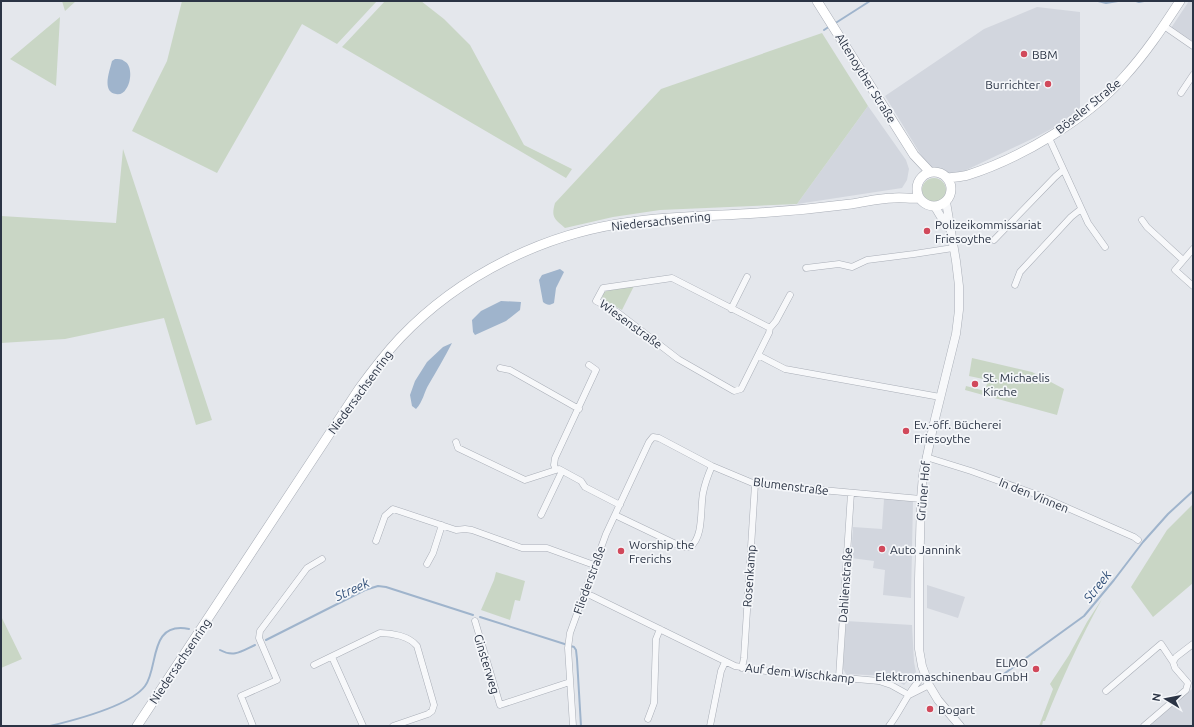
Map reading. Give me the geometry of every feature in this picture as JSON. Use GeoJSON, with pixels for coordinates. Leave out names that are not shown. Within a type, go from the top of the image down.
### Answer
{"type":"FeatureCollection","features":[{"type":"Feature","properties":{"kind":"main road","name":"Altenoyther Straße"},"geometry":{"type":"LineString","coordinates":[[817,1],[914,155],[930,172]]}},
{"type":"Feature","properties":{"kind":"main road","name":"Böseler Straße"},"geometry":{"type":"LineString","coordinates":[[951,188],[967,176],[1011,158],[1049,138],[1086,112],[1123,79],[1149,47],[1180,1]]}},
{"type":"Feature","properties":{"kind":"main road","name":"Altenoyther Straße"},"geometry":{"type":"LineString","coordinates":[[914,155],[921,178]]}},
{"type":"Feature","properties":{"kind":"main road"},"geometry":{"type":"LineString","coordinates":[[930,172],[939,173],[947,178],[951,188],[951,193],[946,202],[936,207],[925,205],[918,198],[916,188],[921,178],[930,172]]}},
{"type":"Feature","properties":{"kind":"main road","name":"Böseler Straße"},"geometry":{"type":"LineString","coordinates":[[947,178],[967,176]]}},
{"type":"Feature","properties":{"kind":"main road","name":"Niedersachsenring"},"geometry":{"type":"LineString","coordinates":[[893,198],[916,188]]}},
{"type":"Feature","properties":{"kind":"main road","name":"Niedersachsenring"},"geometry":{"type":"LineString","coordinates":[[137,726],[363,383],[400,338],[456,290],[517,254],[571,235],[630,222],[759,213],[852,204],[893,198],[918,198]]}},
{"type":"Feature","properties":{"kind":"street"},"geometry":{"type":"LineString","coordinates":[[1164,26],[1193,46]]}},
{"type":"Feature","properties":{"kind":"street"},"geometry":{"type":"LineString","coordinates":[[1181,93],[1193,75]]}},
{"type":"Feature","properties":{"kind":"street"},"geometry":{"type":"LineString","coordinates":[[1049,138],[1088,223],[1105,247]]}},
{"type":"Feature","properties":{"kind":"street"},"geometry":{"type":"LineString","coordinates":[[994,240],[1063,170]]}},
{"type":"Feature","properties":{"kind":"street","name":"Grüner Hof"},"geometry":{"type":"LineString","coordinates":[[946,202],[959,286],[959,310],[956,334],[926,457],[921,499],[919,649],[924,676],[938,700],[960,726]]}},
{"type":"Feature","properties":{"kind":"street","name":"Grüner Hof"},"geometry":{"type":"LineString","coordinates":[[936,207],[950,231]]}},
{"type":"Feature","properties":{"kind":"street"},"geometry":{"type":"LineString","coordinates":[[1015,285],[1020,272],[1071,217],[1081,209]]}},
{"type":"Feature","properties":{"kind":"street"},"geometry":{"type":"LineString","coordinates":[[1142,220],[1147,227],[1183,260]]}},
{"type":"Feature","properties":{"kind":"street"},"geometry":{"type":"LineString","coordinates":[[806,268],[839,264],[852,267],[867,260],[953,248]]}},
{"type":"Feature","properties":{"kind":"street"},"geometry":{"type":"LineString","coordinates":[[1193,249],[1175,270],[1193,286]]}},
{"type":"Feature","properties":{"kind":"street"},"geometry":{"type":"LineString","coordinates":[[731,308],[747,277]]}},
{"type":"Feature","properties":{"kind":"street","name":"Wiesenstraße"},"geometry":{"type":"LineString","coordinates":[[770,328],[672,278],[603,288],[596,301],[617,312],[678,360],[734,391],[741,389],[769,333],[770,328],[776,321],[790,295]]}},
{"type":"Feature","properties":{"kind":"street"},"geometry":{"type":"LineString","coordinates":[[758,355],[785,369],[940,397]]}},
{"type":"Feature","properties":{"kind":"street"},"geometry":{"type":"LineString","coordinates":[[589,365],[596,370],[555,458],[554,465],[559,470],[581,481],[585,487],[620,505]]}},
{"type":"Feature","properties":{"kind":"street"},"geometry":{"type":"LineString","coordinates":[[500,368],[510,370],[579,409]]}},
{"type":"Feature","properties":{"kind":"street","name":"Blumenstraße"},"geometry":{"type":"LineString","coordinates":[[648,442],[653,437],[659,438],[712,466],[755,484],[921,499]]}},
{"type":"Feature","properties":{"kind":"street"},"geometry":{"type":"LineString","coordinates":[[456,442],[458,448],[525,480],[559,470]]}},
{"type":"Feature","properties":{"kind":"street","name":"Fliederstraße"},"geometry":{"type":"LineString","coordinates":[[573,726],[568,646],[570,633],[594,565],[648,442]]}},
{"type":"Feature","properties":{"kind":"street","name":"In den Vinnen"},"geometry":{"type":"LineString","coordinates":[[926,457],[971,471],[1038,495],[1138,540]]}},
{"type":"Feature","properties":{"kind":"street"},"geometry":{"type":"LineString","coordinates":[[615,515],[682,547],[690,547],[696,541],[699,533],[703,494],[706,480],[712,466]]}},
{"type":"Feature","properties":{"kind":"street"},"geometry":{"type":"LineString","coordinates":[[541,514],[559,470]]}},
{"type":"Feature","properties":{"kind":"street","name":"Rosenkamp"},"geometry":{"type":"LineString","coordinates":[[742,668],[755,484]]}},
{"type":"Feature","properties":{"kind":"street","name":"Dahlienstraße"},"geometry":{"type":"LineString","coordinates":[[839,677],[851,493]]}},
{"type":"Feature","properties":{"kind":"street"},"geometry":{"type":"LineString","coordinates":[[376,541],[385,516],[393,509],[456,530],[472,530],[522,548],[547,548],[594,565]]}},
{"type":"Feature","properties":{"kind":"street"},"geometry":{"type":"LineString","coordinates":[[427,564],[433,553],[442,525]]}},
{"type":"Feature","properties":{"kind":"street"},"geometry":{"type":"LineString","coordinates":[[253,726],[241,696],[277,680],[259,638],[260,631],[307,568],[322,559]]}},
{"type":"Feature","properties":{"kind":"street","name":"Auf dem Wischkamp"},"geometry":{"type":"LineString","coordinates":[[584,593],[725,662],[742,668],[880,681],[909,695]]}},
{"type":"Feature","properties":{"kind":"street","name":"Ginsterweg"},"geometry":{"type":"LineString","coordinates":[[475,621],[500,705],[570,682]]}},
{"type":"Feature","properties":{"kind":"street"},"geometry":{"type":"LineString","coordinates":[[648,719],[654,703],[656,639],[660,629]]}},
{"type":"Feature","properties":{"kind":"street"},"geometry":{"type":"LineString","coordinates":[[314,665],[380,633],[389,633],[413,641],[417,646],[434,705],[432,711],[428,714],[393,726]]}},
{"type":"Feature","properties":{"kind":"street"},"geometry":{"type":"LineString","coordinates":[[1106,691],[1161,644],[1173,662],[1175,668],[1188,683],[1186,690],[1144,726]]}},
{"type":"Feature","properties":{"kind":"street"},"geometry":{"type":"LineString","coordinates":[[1173,662],[1176,657],[1193,644]]}},
{"type":"Feature","properties":{"kind":"street"},"geometry":{"type":"LineString","coordinates":[[332,657],[363,726]]}},
{"type":"Feature","properties":{"kind":"street"},"geometry":{"type":"LineString","coordinates":[[710,726],[721,671],[725,662]]}},
{"type":"Feature","properties":{"kind":"street"},"geometry":{"type":"LineString","coordinates":[[889,726],[916,683],[924,676]]}},
{"type":"Feature","properties":{"kind":"street"},"geometry":{"type":"LineString","coordinates":[[909,695],[929,685]]}},
{"type":"Feature","properties":{"kind":"shaded area"},"geometry":{"type":"Polygon","coordinates":[[[1189,1],[1193,1],[1193,43],[1171,28],[1189,1]]]}},
{"type":"Feature","properties":{"kind":"shaded area"},"geometry":{"type":"Polygon","coordinates":[[[1037,7],[1080,12],[1080,109],[1053,128],[960,173],[947,173],[932,168],[924,160],[885,96],[984,29],[1037,7]]]}},
{"type":"Feature","properties":{"kind":"shaded area"},"geometry":{"type":"Polygon","coordinates":[[[868,106],[906,160],[909,169],[907,180],[902,188],[797,204],[868,106]]]}},
{"type":"Feature","properties":{"kind":"shaded area","name":"Auto Jannink"},"geometry":{"type":"Polygon","coordinates":[[[884,499],[913,501],[911,598],[883,595],[885,570],[873,568],[874,561],[851,558],[853,527],[882,529],[884,499]]]}},
{"type":"Feature","properties":{"kind":"shaded area"},"geometry":{"type":"Polygon","coordinates":[[[927,585],[965,597],[958,618],[927,608],[927,585]]]}},
{"type":"Feature","properties":{"kind":"shaded area"},"geometry":{"type":"Polygon","coordinates":[[[846,621],[912,625],[916,672],[904,685],[888,676],[846,674],[843,669],[846,621]]]}},
{"type":"Feature","properties":{"kind":"shaded area"},"geometry":{"type":"Polygon","coordinates":[[[1192,689],[1193,726],[1148,726],[1192,689]]]}},
{"type":"Feature","properties":{"kind":"green space"},"geometry":{"type":"Polygon","coordinates":[[[62,1],[76,1],[65,11],[62,1]]]}},
{"type":"Feature","properties":{"kind":"green space"},"geometry":{"type":"Polygon","coordinates":[[[182,1],[377,1],[337,44],[302,24],[217,173],[132,131],[167,61],[182,1]]]}},
{"type":"Feature","properties":{"kind":"green space"},"geometry":{"type":"Polygon","coordinates":[[[385,1],[421,1],[444,19],[470,45],[524,145],[572,169],[566,178],[342,47],[385,1]]]}},
{"type":"Feature","properties":{"kind":"green space"},"geometry":{"type":"Polygon","coordinates":[[[60,17],[56,86],[10,59],[60,17]]]}},
{"type":"Feature","properties":{"kind":"green space"},"geometry":{"type":"Polygon","coordinates":[[[822,33],[868,106],[797,204],[660,210],[613,217],[565,228],[556,220],[553,212],[555,203],[661,89],[822,33]]]}},
{"type":"Feature","properties":{"kind":"green space"},"geometry":{"type":"Polygon","coordinates":[[[123,149],[212,420],[196,425],[164,318],[65,339],[1,343],[1,216],[116,223],[123,149]]]}},
{"type":"Feature","properties":{"kind":"green space"},"geometry":{"type":"Polygon","coordinates":[[[934,178],[943,181],[946,190],[943,199],[934,202],[925,199],[922,190],[925,181],[934,178]]]}},
{"type":"Feature","properties":{"kind":"green space"},"geometry":{"type":"Polygon","coordinates":[[[634,286],[622,310],[602,300],[603,293],[608,290],[634,286]]]}},
{"type":"Feature","properties":{"kind":"green space"},"geometry":{"type":"Polygon","coordinates":[[[972,358],[1032,372],[1064,389],[1057,415],[965,390],[966,386],[985,391],[988,380],[969,376],[972,358]]]}},
{"type":"Feature","properties":{"kind":"green space"},"geometry":{"type":"Polygon","coordinates":[[[1193,504],[1193,583],[1153,617],[1131,587],[1167,530],[1193,504]]]}},
{"type":"Feature","properties":{"kind":"green space"},"geometry":{"type":"Polygon","coordinates":[[[496,572],[525,581],[520,601],[515,600],[510,620],[481,610],[496,572]]]}},
{"type":"Feature","properties":{"kind":"green space"},"geometry":{"type":"Polygon","coordinates":[[[1102,599],[1086,629],[1045,721],[1043,721],[1042,726],[1039,726],[1053,689],[1050,684],[1102,599]]]}},
{"type":"Feature","properties":{"kind":"green space"},"geometry":{"type":"Polygon","coordinates":[[[1,616],[22,659],[1,668],[1,616]]]}},
{"type":"Feature","properties":{"kind":"water"},"geometry":{"type":"Polygon","coordinates":[[[115,59],[123,60],[127,63],[130,70],[128,86],[124,92],[119,94],[111,92],[108,85],[108,75],[112,61],[115,59]]]}},
{"type":"Feature","properties":{"kind":"water"},"geometry":{"type":"Polygon","coordinates":[[[560,269],[564,272],[556,288],[554,303],[551,305],[547,304],[543,302],[539,280],[542,275],[560,269]]]}},
{"type":"Feature","properties":{"kind":"water"},"geometry":{"type":"Polygon","coordinates":[[[501,301],[521,302],[520,310],[506,321],[475,335],[473,332],[472,320],[481,311],[501,301]]]}},
{"type":"Feature","properties":{"kind":"water"},"geometry":{"type":"Polygon","coordinates":[[[452,343],[416,409],[412,406],[410,395],[415,381],[427,362],[443,347],[452,343]]]}},
{"type":"Feature","properties":{"kind":"waterway"},"geometry":{"type":"LineString","coordinates":[[834,24],[870,1]]}},
{"type":"Feature","properties":{"kind":"waterway"},"geometry":{"type":"LineString","coordinates":[[1098,1],[1106,3],[1118,1]]}},
{"type":"Feature","properties":{"kind":"waterway"},"geometry":{"type":"LineString","coordinates":[[1136,1],[1144,1]]}},
{"type":"Feature","properties":{"kind":"waterway"},"geometry":{"type":"LineString","coordinates":[[824,30],[830,26]]}},
{"type":"Feature","properties":{"kind":"waterway","name":"Streek"},"geometry":{"type":"LineString","coordinates":[[1001,676],[1084,616],[1143,542],[1168,514],[1193,491]]}},
{"type":"Feature","properties":{"kind":"waterway","name":"Streek"},"geometry":{"type":"LineString","coordinates":[[266,640],[365,590],[378,586],[386,587],[473,615]]}},
{"type":"Feature","properties":{"kind":"waterway","name":"Streek"},"geometry":{"type":"LineString","coordinates":[[480,617],[574,647],[576,650],[577,659],[581,726]]}},
{"type":"Feature","properties":{"kind":"waterway","name":"Streek"},"geometry":{"type":"LineString","coordinates":[[50,726],[115,706],[138,693],[145,686],[149,678],[161,639],[167,632],[176,628],[189,629]]}},
{"type":"Feature","properties":{"kind":"waterway","name":"Streek"},"geometry":{"type":"LineString","coordinates":[[220,650],[234,654],[255,645]]}},
{"type":"Feature","properties":{"kind":"place","name":"BBM"},"geometry":{"type":"Point","coordinates":[1024,54]}},
{"type":"Feature","properties":{"kind":"place","name":"Burrichter"},"geometry":{"type":"Point","coordinates":[1048,84]}},
{"type":"Feature","properties":{"kind":"place","name":"Polizeikommissariat Friesoythe"},"geometry":{"type":"Point","coordinates":[927,231]}},
{"type":"Feature","properties":{"kind":"place","name":"St. Michaelis Kirche"},"geometry":{"type":"Point","coordinates":[975,384]}},
{"type":"Feature","properties":{"kind":"place","name":"Ev.-öff. Bücherei Friesoythe"},"geometry":{"type":"Point","coordinates":[906,431]}},
{"type":"Feature","properties":{"kind":"place","name":"Auto Jannink"},"geometry":{"type":"Point","coordinates":[882,549]}},
{"type":"Feature","properties":{"kind":"place","name":"Worship the Frerichs"},"geometry":{"type":"Point","coordinates":[621,551]}},
{"type":"Feature","properties":{"kind":"place","name":"ELMO Elektromaschinenbau GmbH"},"geometry":{"type":"Point","coordinates":[1036,669]}},
{"type":"Feature","properties":{"kind":"place","name":"Bogart"},"geometry":{"type":"Point","coordinates":[930,709]}}]}
